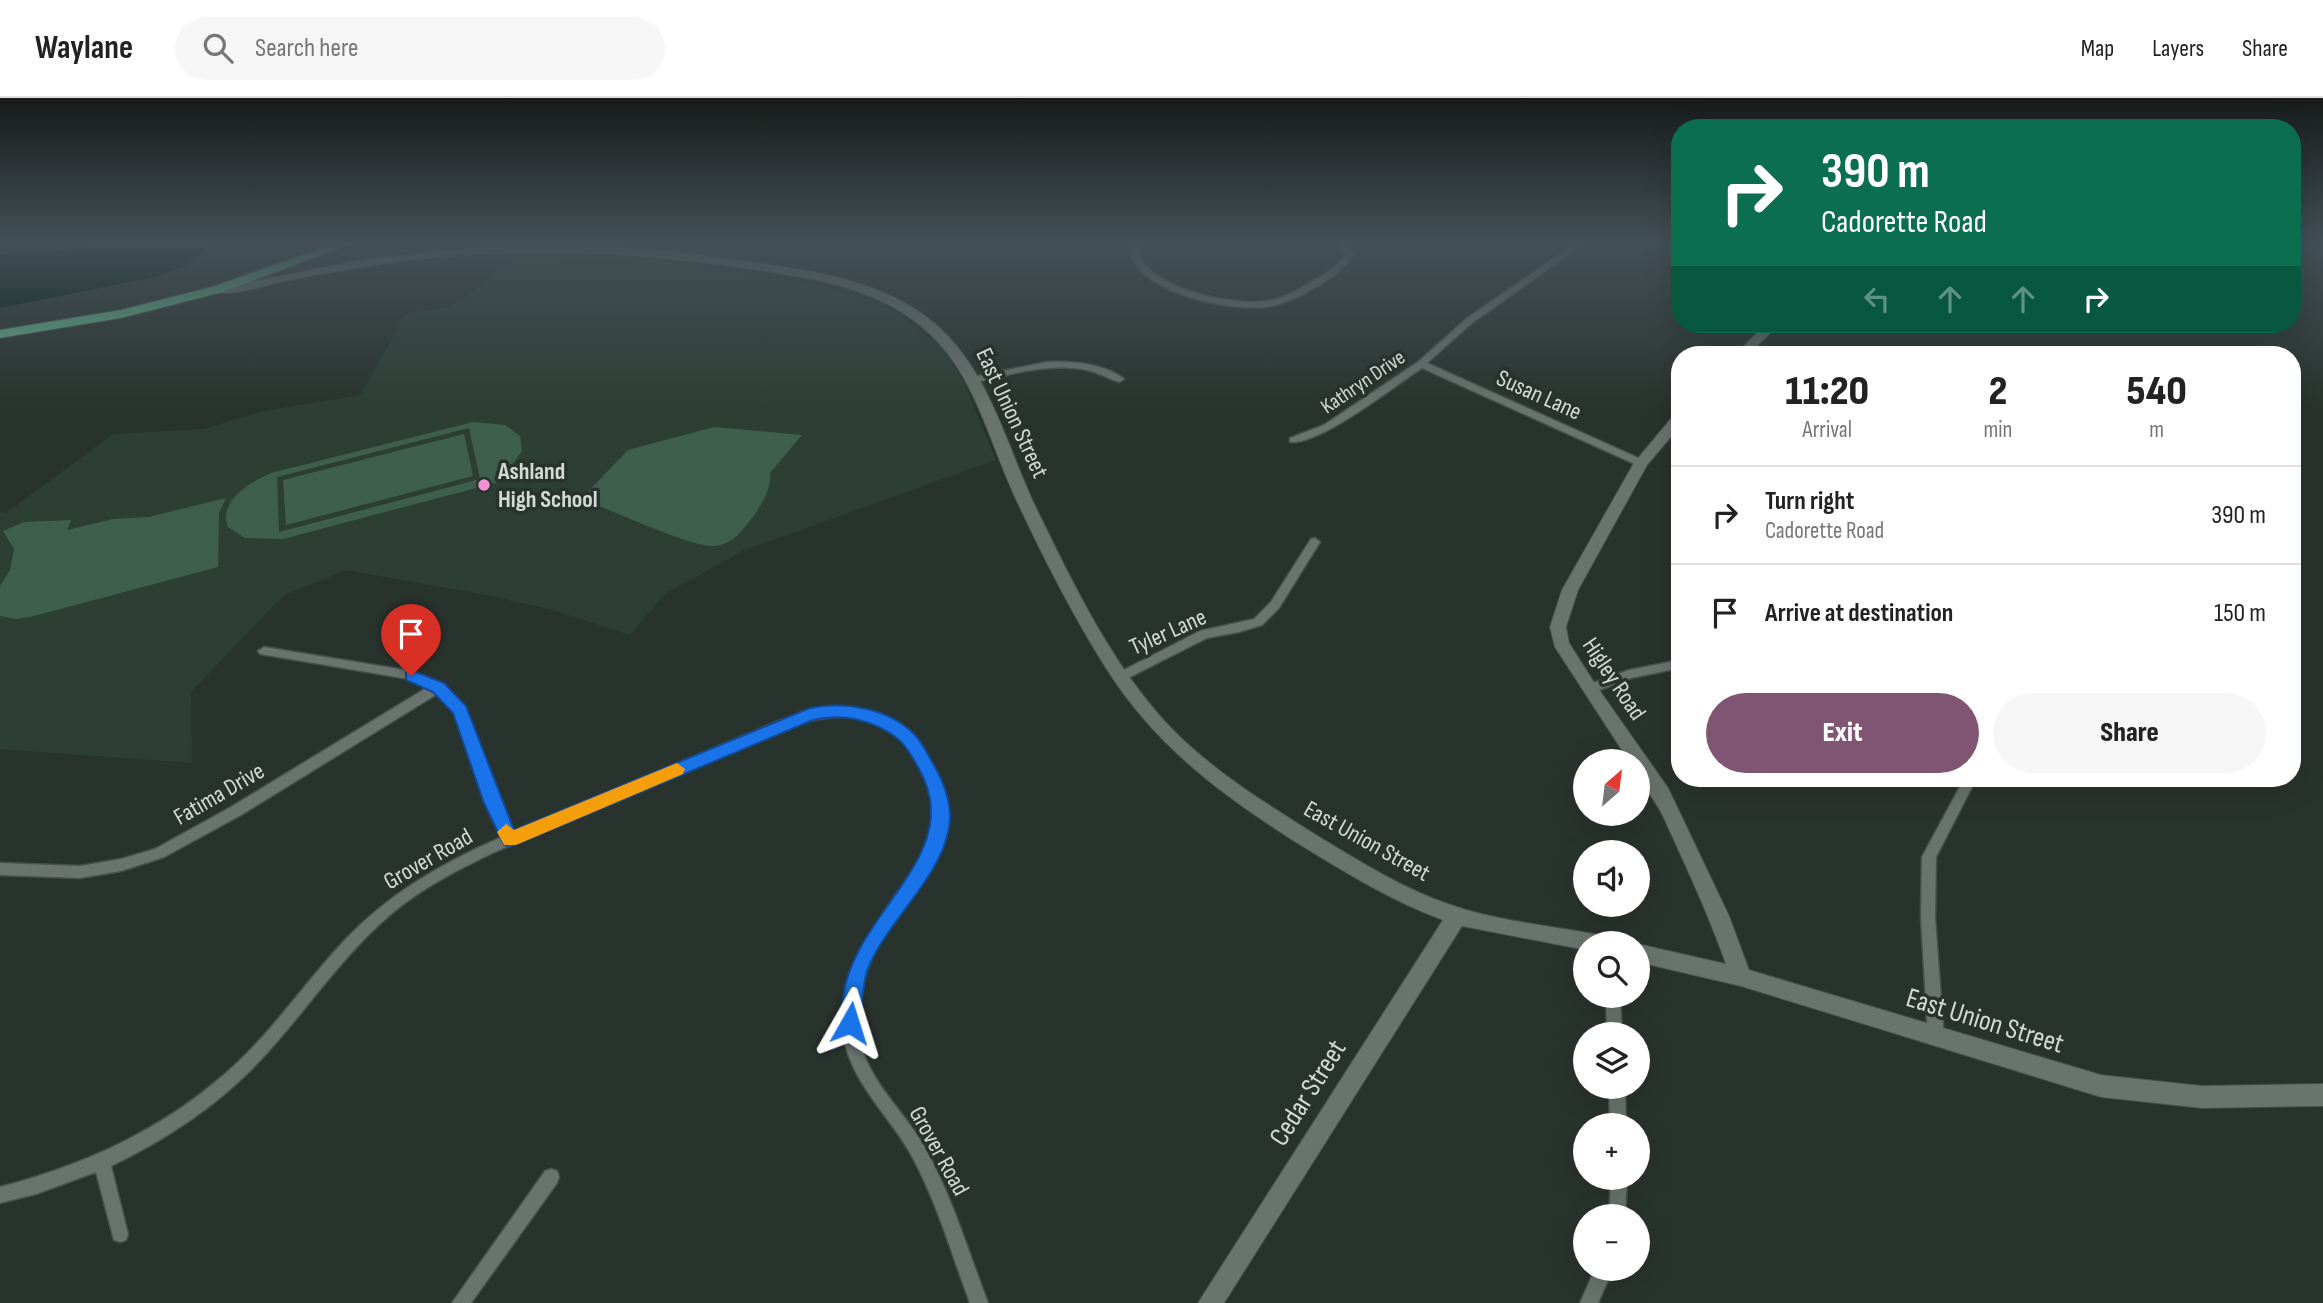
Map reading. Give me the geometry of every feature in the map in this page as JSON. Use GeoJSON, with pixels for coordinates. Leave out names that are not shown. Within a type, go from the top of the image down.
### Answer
{"type":"FeatureCollection","features":[{"type":"Feature","properties":{"kind":"main road"},"geometry":{"type":"LineString","coordinates":[[0,334],[121,313],[177,299]]}},
{"type":"Feature","properties":{"kind":"street","name":"East Union Street"},"geometry":{"type":"LineString","coordinates":[[885,299],[929,325],[951,347],[972,380],[1029,511],[1122,676],[1148,714],[1179,745],[1259,809],[1371,877],[1457,916],[1573,939]]}},
{"type":"Feature","properties":{"kind":"street"},"geometry":{"type":"LineString","coordinates":[[1218,299],[1245,305],[1283,299]]}},
{"type":"Feature","properties":{"kind":"street","name":"Kathryn Drive"},"geometry":{"type":"LineString","coordinates":[[1294,440],[1328,427],[1421,364],[1469,321],[1500,299]]}},
{"type":"Feature","properties":{"kind":"street"},"geometry":{"type":"LineString","coordinates":[[1750,346],[1764,333]]}},
{"type":"Feature","properties":{"kind":"street"},"geometry":{"type":"LineString","coordinates":[[972,380],[1069,363],[1092,366],[1119,379]]}},
{"type":"Feature","properties":{"kind":"street","name":"Susan Lane"},"geometry":{"type":"LineString","coordinates":[[1421,364],[1642,463]]}},
{"type":"Feature","properties":{"kind":"street","name":"Higley Road"},"geometry":{"type":"LineString","coordinates":[[1671,428],[1642,463],[1561,611],[1558,627],[1560,643],[1661,793],[1719,916],[1741,977]]}},
{"type":"Feature","properties":{"kind":"street","name":"Tyler Lane"},"geometry":{"type":"LineString","coordinates":[[1122,676],[1204,634],[1239,628],[1258,621],[1275,605],[1315,542]]}},
{"type":"Feature","properties":{"kind":"street"},"geometry":{"type":"LineString","coordinates":[[264,651],[411,676],[438,687],[460,710],[499,819],[510,839]]}},
{"type":"Feature","properties":{"kind":"street"},"geometry":{"type":"LineString","coordinates":[[1589,689],[1629,674],[1671,666]]}},
{"type":"Feature","properties":{"kind":"street","name":"Fatima Drive"},"geometry":{"type":"LineString","coordinates":[[0,869],[90,871],[159,853],[236,811],[438,687]]}},
{"type":"Feature","properties":{"kind":"street","name":"Grover Road"},"geometry":{"type":"LineString","coordinates":[[0,1195],[53,1181],[102,1162],[178,1119],[240,1070],[352,940],[397,901],[427,881],[510,839],[810,714],[830,710],[856,711],[874,717],[911,740],[936,784],[942,810],[940,830],[930,855],[861,961],[852,996],[851,1034],[868,1079],[917,1148],[930,1175],[979,1303]]}},
{"type":"Feature","properties":{"kind":"street"},"geometry":{"type":"LineString","coordinates":[[1936,1038],[1928,918],[1928,857],[1966,787]]}},
{"type":"Feature","properties":{"kind":"street","name":"Cedar Street"},"geometry":{"type":"LineString","coordinates":[[1210,1303],[1457,916]]}},
{"type":"Feature","properties":{"kind":"street","name":"East Union Street"},"geometry":{"type":"LineString","coordinates":[[1650,956],[1741,977],[2040,1070],[2135,1091],[2202,1097],[2323,1095]]}},
{"type":"Feature","properties":{"kind":"street"},"geometry":{"type":"LineString","coordinates":[[102,1162],[120,1234]]}},
{"type":"Feature","properties":{"kind":"street"},"geometry":{"type":"LineString","coordinates":[[461,1303],[551,1177]]}},
{"type":"Feature","properties":{"kind":"street"},"geometry":{"type":"LineString","coordinates":[[1589,1303],[1599,1281]]}},
{"type":"Feature","properties":{"kind":"shaded area"},"geometry":{"type":"Polygon","coordinates":[[[0,299],[44,299],[0,308],[0,299]]]}},
{"type":"Feature","properties":{"kind":"shaded area","name":"Ashland High School"},"geometry":{"type":"Polygon","coordinates":[[[461,299],[869,299],[898,313],[941,347],[964,382],[996,460],[745,550],[666,593],[630,635],[549,609],[346,570],[283,596],[191,692],[192,763],[0,749],[0,511],[6,513],[113,434],[204,429],[263,411],[361,395],[405,314],[450,307],[461,299]]]}},
{"type":"Feature","properties":{"kind":"shaded area"},"geometry":{"type":"Polygon","coordinates":[[[473,422],[505,425],[520,436],[522,451],[509,469],[510,479],[283,539],[245,538],[228,527],[228,508],[238,493],[271,473],[473,422]],[[469,428],[277,477],[279,532],[480,479],[469,428]]]}},
{"type":"Feature","properties":{"kind":"shaded area"},"geometry":{"type":"Polygon","coordinates":[[[714,427],[802,435],[770,473],[768,491],[755,513],[741,532],[727,543],[715,546],[688,541],[581,499],[628,450],[714,427]]]}},
{"type":"Feature","properties":{"kind":"shaded area"},"geometry":{"type":"Polygon","coordinates":[[[464,434],[473,476],[286,525],[283,480],[464,434]]]}},
{"type":"Feature","properties":{"kind":"shaded area"},"geometry":{"type":"Polygon","coordinates":[[[226,498],[219,513],[218,567],[30,617],[16,619],[0,616],[0,586],[10,570],[14,549],[3,531],[24,522],[71,520],[67,530],[113,519],[149,517],[226,498]]]}},
{"type":"Feature","properties":{"kind":"slow traffic"},"geometry":{"type":"LineString","coordinates":[[506,832],[510,839],[677,769]]}},
{"type":"Feature","properties":{"kind":"place","name":"Ashland High School"},"geometry":{"type":"Point","coordinates":[484,485]}},
{"type":"Feature","properties":{"kind":"route"},"geometry":{"type":"LineString","coordinates":[[411,676],[431,682],[447,694],[460,710],[499,819],[510,839],[810,714],[830,710],[856,711],[897,729],[911,740],[936,784],[942,810],[940,830],[930,855],[861,961],[854,983],[850,1023]]}}]}
